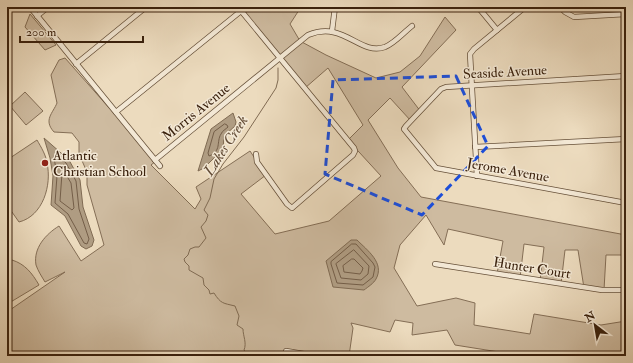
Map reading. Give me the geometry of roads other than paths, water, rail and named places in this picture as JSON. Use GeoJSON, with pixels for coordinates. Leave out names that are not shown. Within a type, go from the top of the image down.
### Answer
{"type":"FeatureCollection","features":[{"type":"Feature","properties":{"kind":"street","name":"Morris Avenue"},"geometry":{"type":"LineString","coordinates":[[30,7],[155,160],[308,35],[318,32],[332,31]]}},
{"type":"Feature","properties":{"kind":"street"},"geometry":{"type":"LineString","coordinates":[[37,16],[48,7]]}},
{"type":"Feature","properties":{"kind":"street"},"geometry":{"type":"LineString","coordinates":[[76,64],[146,7]]}},
{"type":"Feature","properties":{"kind":"street"},"geometry":{"type":"LineString","coordinates":[[335,7],[332,31],[342,34],[366,46],[377,48],[389,44],[412,26]]}},
{"type":"Feature","properties":{"kind":"street"},"geometry":{"type":"LineString","coordinates":[[478,7],[497,30]]}},
{"type":"Feature","properties":{"kind":"street"},"geometry":{"type":"LineString","coordinates":[[477,176],[471,52],[525,7]]}},
{"type":"Feature","properties":{"kind":"street"},"geometry":{"type":"LineString","coordinates":[[560,7],[574,17],[626,14]]}},
{"type":"Feature","properties":{"kind":"street"},"geometry":{"type":"LineString","coordinates":[[116,112],[239,9],[355,150],[353,155],[292,208],[287,204],[257,162],[256,154]]}},
{"type":"Feature","properties":{"kind":"street","name":"Seaside Avenue"},"geometry":{"type":"LineString","coordinates":[[404,129],[444,87],[626,76]]}},
{"type":"Feature","properties":{"kind":"street","name":"Jerome Avenue"},"geometry":{"type":"LineString","coordinates":[[404,129],[435,167],[626,203]]}},
{"type":"Feature","properties":{"kind":"street"},"geometry":{"type":"LineString","coordinates":[[475,147],[626,139]]}},
{"type":"Feature","properties":{"kind":"street"},"geometry":{"type":"LineString","coordinates":[[155,160],[160,166]]}},
{"type":"Feature","properties":{"kind":"street","name":"Hunter Court"},"geometry":{"type":"LineString","coordinates":[[435,264],[607,291],[626,290]]}},
{"type":"Feature","properties":{"kind":"street"},"geometry":{"type":"LineString","coordinates":[[286,351],[316,356]]}},
{"type":"Feature","properties":{"kind":"water"},"geometry":{"type":"Polygon","coordinates":[[[233,113],[236,122],[235,126],[224,136],[223,149],[204,168],[198,171],[211,129],[233,113]]]}},
{"type":"Feature","properties":{"kind":"water"},"geometry":{"type":"Polygon","coordinates":[[[44,138],[69,160],[80,180],[83,207],[94,240],[92,246],[86,249],[81,246],[65,216],[51,205],[53,176],[50,158],[44,138]]]}},
{"type":"Feature","properties":{"kind":"water"},"geometry":{"type":"Polygon","coordinates":[[[351,240],[357,240],[377,262],[378,273],[375,280],[364,290],[333,287],[326,261],[351,240]]]}},
{"type":"Feature","properties":{"kind":"waterway","name":"Lakes Creek"},"geometry":{"type":"LineString","coordinates":[[248,356],[244,350],[245,342],[243,329],[237,325],[239,316],[235,306],[223,302],[214,293],[210,294],[209,290],[204,285],[203,278],[189,270],[189,266],[184,259],[188,255],[190,249],[199,247],[206,238],[201,227],[206,221],[208,215],[204,210],[210,198],[214,179],[276,88],[278,68]]}},
{"type":"Feature","properties":{"kind":"place","name":"Atlantic Christian School"},"geometry":{"type":"Point","coordinates":[45,163]}}]}
